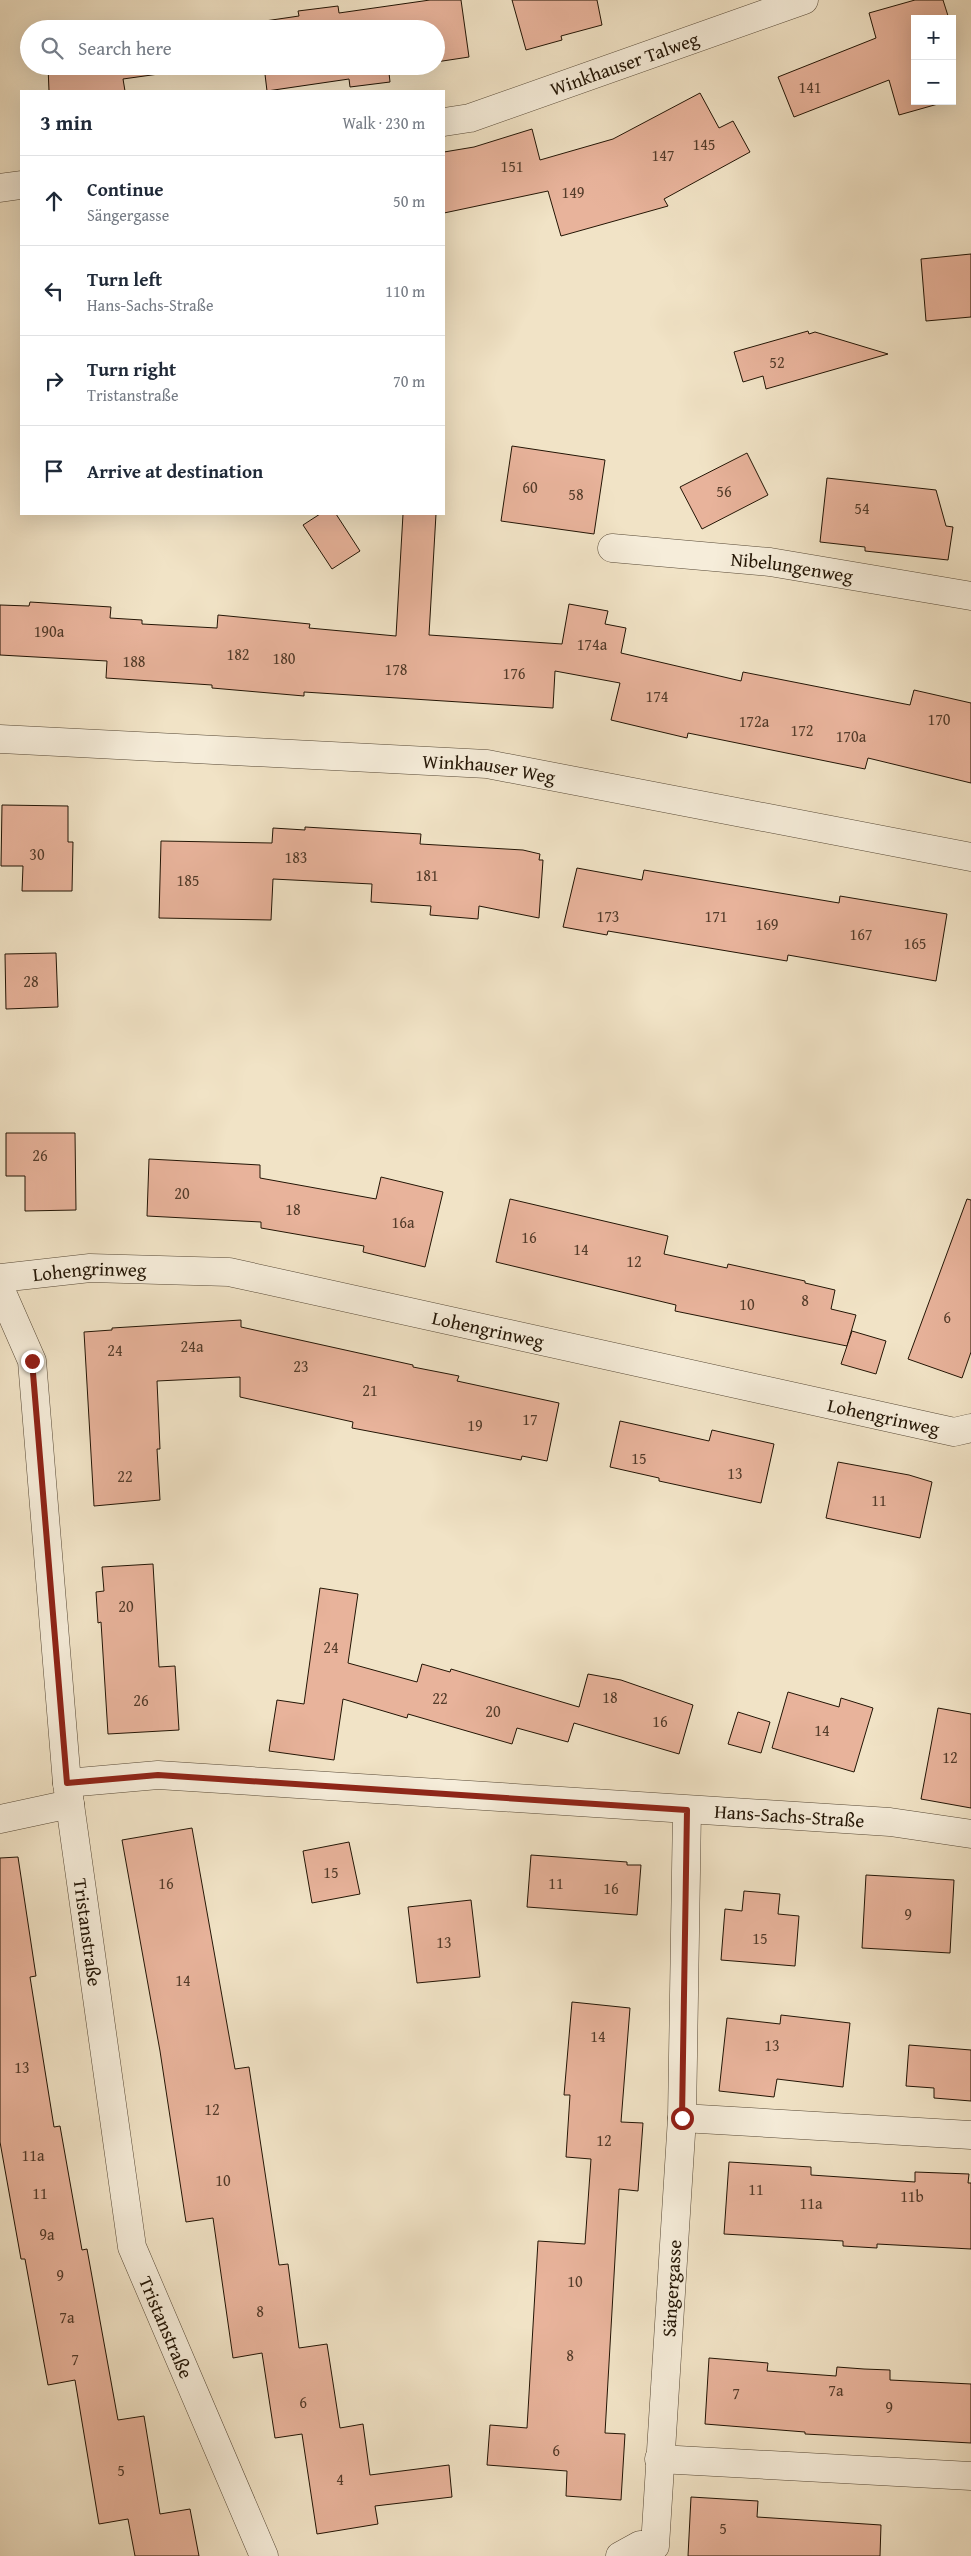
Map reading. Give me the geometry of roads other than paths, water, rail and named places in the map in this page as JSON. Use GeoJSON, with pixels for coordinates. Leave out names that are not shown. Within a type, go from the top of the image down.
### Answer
{"type":"FeatureCollection","features":[{"type":"Feature","properties":{"kind":"street","name":"Winkhauser Talweg"},"geometry":{"type":"LineString","coordinates":[[445,122],[470,118],[804,0]]}},
{"type":"Feature","properties":{"kind":"street"},"geometry":{"type":"LineString","coordinates":[[0,188],[20,185]]}},
{"type":"Feature","properties":{"kind":"street","name":"Nibelungenweg"},"geometry":{"type":"LineString","coordinates":[[612,548],[770,562],[971,596]]}},
{"type":"Feature","properties":{"kind":"street","name":"Winkhauser Weg"},"geometry":{"type":"LineString","coordinates":[[0,739],[487,764],[971,857]]}},
{"type":"Feature","properties":{"kind":"street","name":"Lohengrinweg"},"geometry":{"type":"LineString","coordinates":[[0,1278],[90,1268],[229,1272],[954,1432],[971,1428]]}},
{"type":"Feature","properties":{"kind":"street","name":"Tristanstraße"},"geometry":{"type":"LineString","coordinates":[[0,1288],[32,1361],[68,1794],[132,2247],[264,2556]]}},
{"type":"Feature","properties":{"kind":"street","name":"Hans-Sachs-Straße"},"geometry":{"type":"LineString","coordinates":[[0,1819],[68,1794],[158,1775],[890,1822],[971,1834]]}},
{"type":"Feature","properties":{"kind":"street","name":"Sängergasse"},"geometry":{"type":"LineString","coordinates":[[620,2556],[640,2545],[655,2546],[682,2118],[687,1810]]}},
{"type":"Feature","properties":{"kind":"street"},"geometry":{"type":"LineString","coordinates":[[682,2118],[971,2135]]}},
{"type":"Feature","properties":{"kind":"street"},"geometry":{"type":"LineString","coordinates":[[659,2459],[971,2476]]}}]}
